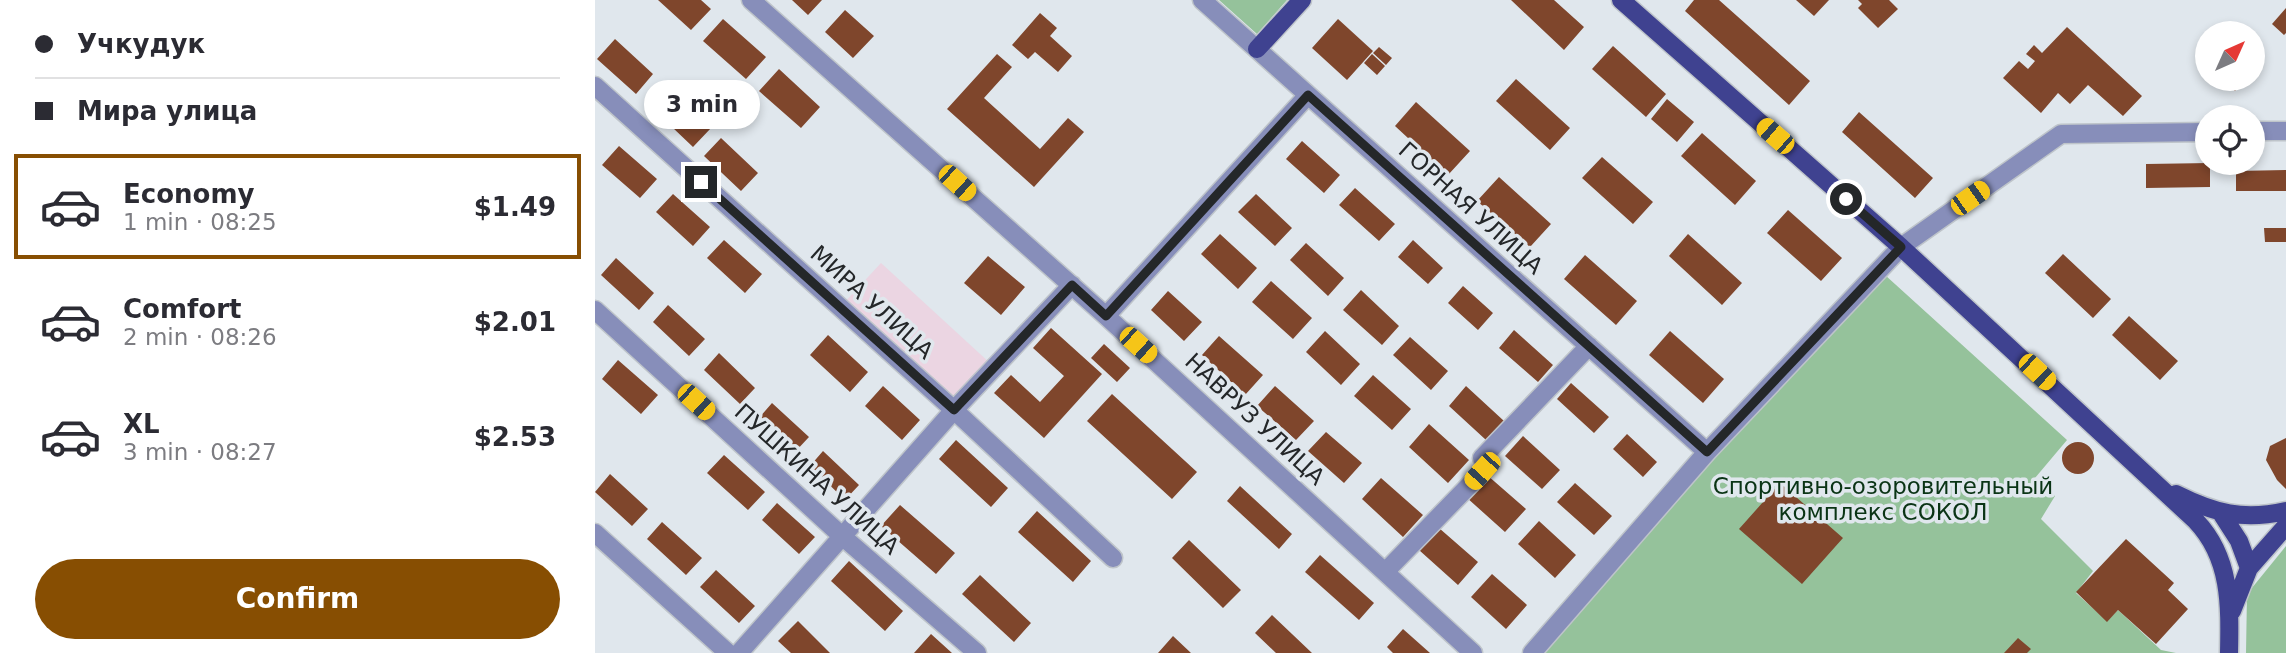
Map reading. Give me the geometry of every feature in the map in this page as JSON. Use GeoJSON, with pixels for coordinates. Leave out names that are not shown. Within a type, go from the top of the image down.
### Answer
{"type":"FeatureCollection","features":[{"type":"Feature","properties":{"kind":"main road"},"geometry":{"type":"LineString","coordinates":[[1257,49],[1302,0]]}},
{"type":"Feature","properties":{"kind":"main road"},"geometry":{"type":"LineString","coordinates":[[1621,0],[1901,247],[2209,534],[2225,570],[2229,653]]}},
{"type":"Feature","properties":{"kind":"main road"},"geometry":{"type":"LineString","coordinates":[[2157,484],[2221,513],[2256,517],[2286,511]]}},
{"type":"Feature","properties":{"kind":"main road"},"geometry":{"type":"LineString","coordinates":[[2221,513],[2239,541],[2249,568]]}},
{"type":"Feature","properties":{"kind":"main road"},"geometry":{"type":"LineString","coordinates":[[2225,570],[2239,541],[2256,517]]}},
{"type":"Feature","properties":{"kind":"main road"},"geometry":{"type":"LineString","coordinates":[[2229,623],[2249,568],[2268,543],[2286,526]]}},
{"type":"Feature","properties":{"kind":"main road"},"geometry":{"type":"LineString","coordinates":[[2209,534],[2239,541],[2268,543]]}},
{"type":"Feature","properties":{"kind":"street","name":"НАВРУЗ УЛИЦА"},"geometry":{"type":"LineString","coordinates":[[751,0],[1072,285],[1473,653]]}},
{"type":"Feature","properties":{"kind":"street","name":"ГОРНАЯ УЛИЦА"},"geometry":{"type":"LineString","coordinates":[[1202,0],[1707,452]]}},
{"type":"Feature","properties":{"kind":"street","name":"МИРА УЛИЦА"},"geometry":{"type":"LineString","coordinates":[[595,86],[954,410],[1113,558]]}},
{"type":"Feature","properties":{"kind":"street"},"geometry":{"type":"LineString","coordinates":[[1106,316],[1308,95]]}},
{"type":"Feature","properties":{"kind":"street"},"geometry":{"type":"LineString","coordinates":[[2265,131],[2286,131]]}},
{"type":"Feature","properties":{"kind":"street"},"geometry":{"type":"LineString","coordinates":[[1532,653],[1707,452],[1901,247],[2061,134],[2195,132]]}},
{"type":"Feature","properties":{"kind":"street"},"geometry":{"type":"LineString","coordinates":[[739,653],[954,410],[1072,285]]}},
{"type":"Feature","properties":{"kind":"street","name":"ПУШКИНА УЛИЦА"},"geometry":{"type":"LineString","coordinates":[[595,310],[843,537],[977,653]]}},
{"type":"Feature","properties":{"kind":"street"},"geometry":{"type":"LineString","coordinates":[[1385,572],[1589,346]]}},
{"type":"Feature","properties":{"kind":"street"},"geometry":{"type":"LineString","coordinates":[[595,533],[728,653]]}},
{"type":"Feature","properties":{"kind":"shaded area"},"geometry":{"type":"Polygon","coordinates":[[[881,263],[991,364],[954,405],[843,304],[881,263]]]}},
{"type":"Feature","properties":{"kind":"green space"},"geometry":{"type":"Polygon","coordinates":[[[1219,0],[1287,0],[1257,34],[1219,0]]]}},
{"type":"Feature","properties":{"kind":"green space","name":"Спортивно-озоровительный комплекс СОКОЛ"},"geometry":{"type":"Polygon","coordinates":[[[1885,275],[2067,440],[2035,478],[2055,496],[2041,519],[2093,571],[2076,593],[2107,621],[2118,610],[2161,650],[2176,653],[1540,653],[1744,421],[1885,275]]]}},
{"type":"Feature","properties":{"kind":"green space"},"geometry":{"type":"Polygon","coordinates":[[[2286,546],[2286,653],[2246,653],[2247,594],[2286,546]]]}},
{"type":"Feature","properties":{"kind":"building"},"geometry":{"type":"Polygon","coordinates":[[[658,0],[701,0],[711,9],[691,30],[658,0]]]}},
{"type":"Feature","properties":{"kind":"building"},"geometry":{"type":"Polygon","coordinates":[[[792,0],[822,0],[808,15],[792,0]]]}},
{"type":"Feature","properties":{"kind":"building"},"geometry":{"type":"Polygon","coordinates":[[[1511,0],[1554,0],[1584,27],[1564,50],[1511,0]]]}},
{"type":"Feature","properties":{"kind":"building"},"geometry":{"type":"Polygon","coordinates":[[[1694,0],[1719,0],[1810,81],[1789,105],[1685,11],[1694,0]]]}},
{"type":"Feature","properties":{"kind":"building"},"geometry":{"type":"Polygon","coordinates":[[[1796,0],[1829,0],[1814,16],[1796,0]]]}},
{"type":"Feature","properties":{"kind":"building"},"geometry":{"type":"Polygon","coordinates":[[[1858,0],[1889,0],[1898,9],[1878,28],[1858,8],[1862,4],[1858,0]]]}},
{"type":"Feature","properties":{"kind":"building"},"geometry":{"type":"Polygon","coordinates":[[[2286,8],[2286,33],[2284,35],[2272,24],[2286,8]]]}},
{"type":"Feature","properties":{"kind":"building"},"geometry":{"type":"Polygon","coordinates":[[[845,10],[874,36],[853,58],[825,32],[845,10]]]}},
{"type":"Feature","properties":{"kind":"building"},"geometry":{"type":"Polygon","coordinates":[[[1040,13],[1057,28],[1050,36],[1072,56],[1058,72],[1035,52],[1028,59],[1012,45],[1040,13]]]}},
{"type":"Feature","properties":{"kind":"building"},"geometry":{"type":"Polygon","coordinates":[[[723,19],[766,57],[746,79],[703,41],[723,19]]]}},
{"type":"Feature","properties":{"kind":"building"},"geometry":{"type":"Polygon","coordinates":[[[1338,19],[1373,51],[1347,80],[1312,48],[1338,19]]]}},
{"type":"Feature","properties":{"kind":"building"},"geometry":{"type":"Polygon","coordinates":[[[2067,27],[2142,96],[2123,116],[2088,85],[2070,104],[2058,93],[2041,113],[2003,78],[2019,61],[2028,69],[2035,61],[2026,54],[2034,45],[2042,53],[2067,27]]]}},
{"type":"Feature","properties":{"kind":"building"},"geometry":{"type":"Polygon","coordinates":[[[615,39],[653,74],[636,94],[597,59],[615,39]]]}},
{"type":"Feature","properties":{"kind":"building"},"geometry":{"type":"Polygon","coordinates":[[[1613,46],[1666,94],[1646,117],[1592,69],[1613,46]]]}},
{"type":"Feature","properties":{"kind":"building"},"geometry":{"type":"Polygon","coordinates":[[[1379,47],[1392,58],[1386,65],[1373,53],[1379,47]]]}},
{"type":"Feature","properties":{"kind":"building"},"geometry":{"type":"Polygon","coordinates":[[[997,54],[1012,67],[984,98],[1040,149],[1068,118],[1084,132],[1034,187],[947,109],[997,54]]]}},
{"type":"Feature","properties":{"kind":"building"},"geometry":{"type":"Polygon","coordinates":[[[1372,54],[1385,66],[1377,75],[1364,63],[1372,54]]]}},
{"type":"Feature","properties":{"kind":"building"},"geometry":{"type":"Polygon","coordinates":[[[779,69],[820,107],[801,128],[759,91],[779,69]]]}},
{"type":"Feature","properties":{"kind":"building"},"geometry":{"type":"Polygon","coordinates":[[[1516,79],[1570,128],[1550,150],[1496,101],[1516,79]]]}},
{"type":"Feature","properties":{"kind":"building"},"geometry":{"type":"Polygon","coordinates":[[[669,90],[711,128],[693,147],[652,108],[669,90]]]}},
{"type":"Feature","properties":{"kind":"building"},"geometry":{"type":"Polygon","coordinates":[[[1667,99],[1694,122],[1677,142],[1651,119],[1667,99]]]}},
{"type":"Feature","properties":{"kind":"building"},"geometry":{"type":"Polygon","coordinates":[[[1416,102],[1470,151],[1448,175],[1395,126],[1416,102]]]}},
{"type":"Feature","properties":{"kind":"building"},"geometry":{"type":"Polygon","coordinates":[[[1859,112],[1933,178],[1915,198],[1842,132],[1859,112]]]}},
{"type":"Feature","properties":{"kind":"building"},"geometry":{"type":"Polygon","coordinates":[[[1702,133],[1756,181],[1735,205],[1681,156],[1702,133]]]}},
{"type":"Feature","properties":{"kind":"building"},"geometry":{"type":"Polygon","coordinates":[[[721,138],[758,173],[741,191],[704,156],[721,138]]]}},
{"type":"Feature","properties":{"kind":"building"},"geometry":{"type":"Polygon","coordinates":[[[1302,141],[1340,175],[1324,193],[1286,159],[1302,141]]]}},
{"type":"Feature","properties":{"kind":"building"},"geometry":{"type":"Polygon","coordinates":[[[619,146],[657,179],[640,198],[602,165],[619,146]]]}},
{"type":"Feature","properties":{"kind":"building"},"geometry":{"type":"Polygon","coordinates":[[[1602,157],[1653,202],[1633,224],[1582,178],[1602,157]]]}},
{"type":"Feature","properties":{"kind":"building"},"geometry":{"type":"Polygon","coordinates":[[[2195,163],[2195,175],[2210,175],[2210,187],[2146,188],[2146,164],[2195,163]]]}},
{"type":"Feature","properties":{"kind":"building"},"geometry":{"type":"Polygon","coordinates":[[[2265,170],[2286,170],[2286,191],[2236,191],[2236,175],[2265,175],[2265,170]]]}},
{"type":"Feature","properties":{"kind":"building"},"geometry":{"type":"Polygon","coordinates":[[[1499,177],[1551,224],[1530,247],[1477,201],[1499,177]]]}},
{"type":"Feature","properties":{"kind":"building"},"geometry":{"type":"Polygon","coordinates":[[[1355,188],[1395,224],[1379,241],[1339,205],[1355,188]]]}},
{"type":"Feature","properties":{"kind":"building"},"geometry":{"type":"Polygon","coordinates":[[[673,194],[710,227],[693,246],[656,212],[673,194]]]}},
{"type":"Feature","properties":{"kind":"building"},"geometry":{"type":"Polygon","coordinates":[[[1256,194],[1292,228],[1275,246],[1238,212],[1256,194]]]}},
{"type":"Feature","properties":{"kind":"building"},"geometry":{"type":"Polygon","coordinates":[[[1788,210],[1842,258],[1821,281],[1767,233],[1788,210]]]}},
{"type":"Feature","properties":{"kind":"building"},"geometry":{"type":"Polygon","coordinates":[[[2264,228],[2286,228],[2286,242],[2265,242],[2264,228]]]}},
{"type":"Feature","properties":{"kind":"building"},"geometry":{"type":"Polygon","coordinates":[[[1220,234],[1257,268],[1238,289],[1201,254],[1220,234]]]}},
{"type":"Feature","properties":{"kind":"building"},"geometry":{"type":"Polygon","coordinates":[[[1688,234],[1742,283],[1722,305],[1669,256],[1688,234]]]}},
{"type":"Feature","properties":{"kind":"building"},"geometry":{"type":"Polygon","coordinates":[[[724,240],[762,274],[745,293],[707,258],[724,240]]]}},
{"type":"Feature","properties":{"kind":"building"},"geometry":{"type":"Polygon","coordinates":[[[1413,240],[1443,268],[1428,284],[1398,257],[1413,240]]]}},
{"type":"Feature","properties":{"kind":"building"},"geometry":{"type":"Polygon","coordinates":[[[1306,243],[1344,278],[1328,296],[1290,260],[1306,243]]]}},
{"type":"Feature","properties":{"kind":"building"},"geometry":{"type":"Polygon","coordinates":[[[2063,254],[2111,299],[2093,318],[2045,273],[2063,254]]]}},
{"type":"Feature","properties":{"kind":"building"},"geometry":{"type":"Polygon","coordinates":[[[1585,255],[1637,301],[1616,325],[1564,279],[1585,255]]]}},
{"type":"Feature","properties":{"kind":"building"},"geometry":{"type":"Polygon","coordinates":[[[988,256],[1025,287],[1001,315],[964,283],[988,256]]]}},
{"type":"Feature","properties":{"kind":"building"},"geometry":{"type":"Polygon","coordinates":[[[616,258],[654,293],[639,310],[601,275],[616,258]]]}},
{"type":"Feature","properties":{"kind":"building"},"geometry":{"type":"Polygon","coordinates":[[[1271,281],[1312,318],[1293,339],[1252,302],[1271,281]]]}},
{"type":"Feature","properties":{"kind":"building"},"geometry":{"type":"Polygon","coordinates":[[[1463,286],[1493,313],[1478,330],[1448,303],[1463,286]]]}},
{"type":"Feature","properties":{"kind":"building"},"geometry":{"type":"Polygon","coordinates":[[[1361,290],[1399,326],[1382,345],[1343,310],[1361,290]]]}},
{"type":"Feature","properties":{"kind":"building"},"geometry":{"type":"Polygon","coordinates":[[[1168,291],[1202,322],[1184,341],[1151,310],[1168,291]]]}},
{"type":"Feature","properties":{"kind":"building"},"geometry":{"type":"Polygon","coordinates":[[[668,305],[705,339],[689,356],[653,322],[668,305]]]}},
{"type":"Feature","properties":{"kind":"building"},"geometry":{"type":"Polygon","coordinates":[[[2129,316],[2178,361],[2160,380],[2112,335],[2129,316]]]}},
{"type":"Feature","properties":{"kind":"building"},"geometry":{"type":"Polygon","coordinates":[[[1051,328],[1102,374],[1044,438],[994,393],[1011,375],[1040,402],[1064,376],[1033,348],[1051,328]]]}},
{"type":"Feature","properties":{"kind":"building"},"geometry":{"type":"Polygon","coordinates":[[[1514,330],[1553,365],[1538,382],[1499,348],[1514,330]]]}},
{"type":"Feature","properties":{"kind":"building"},"geometry":{"type":"Polygon","coordinates":[[[1325,331],[1360,364],[1341,385],[1306,352],[1325,331]]]}},
{"type":"Feature","properties":{"kind":"building"},"geometry":{"type":"Polygon","coordinates":[[[1670,331],[1724,379],[1703,403],[1649,355],[1670,331]]]}},
{"type":"Feature","properties":{"kind":"building"},"geometry":{"type":"Polygon","coordinates":[[[828,335],[868,372],[850,392],[810,355],[828,335]]]}},
{"type":"Feature","properties":{"kind":"building"},"geometry":{"type":"Polygon","coordinates":[[[1219,336],[1263,375],[1245,395],[1202,355],[1219,336]]]}},
{"type":"Feature","properties":{"kind":"building"},"geometry":{"type":"Polygon","coordinates":[[[1410,337],[1448,371],[1431,390],[1393,355],[1410,337]]]}},
{"type":"Feature","properties":{"kind":"building"},"geometry":{"type":"Polygon","coordinates":[[[1104,344],[1130,368],[1117,382],[1091,358],[1104,344]]]}},
{"type":"Feature","properties":{"kind":"building"},"geometry":{"type":"Polygon","coordinates":[[[719,353],[755,388],[740,404],[704,370],[719,353]]]}},
{"type":"Feature","properties":{"kind":"building"},"geometry":{"type":"Polygon","coordinates":[[[618,360],[658,395],[641,414],[602,379],[618,360]]]}},
{"type":"Feature","properties":{"kind":"building"},"geometry":{"type":"Polygon","coordinates":[[[1373,375],[1411,409],[1392,430],[1354,396],[1373,375]]]}},
{"type":"Feature","properties":{"kind":"building"},"geometry":{"type":"Polygon","coordinates":[[[1571,383],[1609,417],[1594,433],[1557,399],[1571,383]]]}},
{"type":"Feature","properties":{"kind":"building"},"geometry":{"type":"Polygon","coordinates":[[[883,386],[920,420],[902,440],[865,406],[883,386]]]}},
{"type":"Feature","properties":{"kind":"building"},"geometry":{"type":"Polygon","coordinates":[[[1275,386],[1314,421],[1296,440],[1257,406],[1275,386]]]}},
{"type":"Feature","properties":{"kind":"building"},"geometry":{"type":"Polygon","coordinates":[[[1466,386],[1504,421],[1486,440],[1449,406],[1466,386]]]}},
{"type":"Feature","properties":{"kind":"building"},"geometry":{"type":"Polygon","coordinates":[[[1112,394],[1197,472],[1172,499],[1087,421],[1112,394]]]}},
{"type":"Feature","properties":{"kind":"building"},"geometry":{"type":"Polygon","coordinates":[[[772,403],[809,437],[794,453],[758,419],[772,403]]]}},
{"type":"Feature","properties":{"kind":"building"},"geometry":{"type":"Polygon","coordinates":[[[1429,424],[1469,460],[1448,483],[1409,447],[1429,424]]]}},
{"type":"Feature","properties":{"kind":"building"},"geometry":{"type":"Polygon","coordinates":[[[1326,432],[1362,463],[1344,483],[1308,451],[1326,432]]]}},
{"type":"Feature","properties":{"kind":"building"},"geometry":{"type":"Polygon","coordinates":[[[1627,434],[1657,462],[1643,477],[1613,449],[1627,434]]]}},
{"type":"Feature","properties":{"kind":"building"},"geometry":{"type":"Polygon","coordinates":[[[1523,436],[1560,470],[1542,489],[1505,456],[1523,436]]]}},
{"type":"Feature","properties":{"kind":"building"},"geometry":{"type":"Polygon","coordinates":[[[2286,438],[2286,489],[2277,480],[2266,460],[2270,446],[2286,438]]]}},
{"type":"Feature","properties":{"kind":"building"},"geometry":{"type":"Polygon","coordinates":[[[956,440],[1008,488],[991,507],[939,459],[956,440]]]}},
{"type":"Feature","properties":{"kind":"building"},"geometry":{"type":"Polygon","coordinates":[[[2078,442],[2089,447],[2094,458],[2089,469],[2078,474],[2067,469],[2062,458],[2067,447],[2078,442]]]}},
{"type":"Feature","properties":{"kind":"building"},"geometry":{"type":"Polygon","coordinates":[[[823,451],[859,485],[845,500],[810,466],[823,451]]]}},
{"type":"Feature","properties":{"kind":"building"},"geometry":{"type":"Polygon","coordinates":[[[724,455],[765,492],[748,510],[707,473],[724,455]]]}},
{"type":"Feature","properties":{"kind":"building"},"geometry":{"type":"Polygon","coordinates":[[[610,474],[648,509],[632,526],[595,492],[610,474]]]}},
{"type":"Feature","properties":{"kind":"building"},"geometry":{"type":"Polygon","coordinates":[[[1487,475],[1526,509],[1505,532],[1466,497],[1487,475]]]}},
{"type":"Feature","properties":{"kind":"building"},"geometry":{"type":"Polygon","coordinates":[[[1381,478],[1423,515],[1403,537],[1362,499],[1381,478]]]}},
{"type":"Feature","properties":{"kind":"building"},"geometry":{"type":"Polygon","coordinates":[[[1575,483],[1612,516],[1594,535],[1557,502],[1575,483]]]}},
{"type":"Feature","properties":{"kind":"building"},"geometry":{"type":"Polygon","coordinates":[[[1780,483],[1843,538],[1802,584],[1739,529],[1780,483]]]}},
{"type":"Feature","properties":{"kind":"building"},"geometry":{"type":"Polygon","coordinates":[[[1240,486],[1292,534],[1279,549],[1227,501],[1240,486]]]}},
{"type":"Feature","properties":{"kind":"building"},"geometry":{"type":"Polygon","coordinates":[[[777,503],[815,537],[799,554],[762,520],[777,503]]]}},
{"type":"Feature","properties":{"kind":"building"},"geometry":{"type":"Polygon","coordinates":[[[900,505],[955,553],[936,574],[881,526],[900,505]]]}},
{"type":"Feature","properties":{"kind":"building"},"geometry":{"type":"Polygon","coordinates":[[[1037,511],[1091,561],[1073,582],[1018,532],[1037,511]]]}},
{"type":"Feature","properties":{"kind":"building"},"geometry":{"type":"Polygon","coordinates":[[[1539,521],[1576,555],[1555,578],[1518,544],[1539,521]]]}},
{"type":"Feature","properties":{"kind":"building"},"geometry":{"type":"Polygon","coordinates":[[[662,522],[702,558],[686,575],[647,539],[662,522]]]}},
{"type":"Feature","properties":{"kind":"building"},"geometry":{"type":"Polygon","coordinates":[[[1439,528],[1478,562],[1458,585],[1419,550],[1439,528]]]}},
{"type":"Feature","properties":{"kind":"building"},"geometry":{"type":"Polygon","coordinates":[[[2126,539],[2174,583],[2168,590],[2188,609],[2156,644],[2118,610],[2107,622],[2076,592],[2126,539]]]}},
{"type":"Feature","properties":{"kind":"building"},"geometry":{"type":"Polygon","coordinates":[[[1189,540],[1241,590],[1223,608],[1172,558],[1189,540]]]}},
{"type":"Feature","properties":{"kind":"building"},"geometry":{"type":"Polygon","coordinates":[[[1320,555],[1374,603],[1359,620],[1305,572],[1320,555]]]}},
{"type":"Feature","properties":{"kind":"building"},"geometry":{"type":"Polygon","coordinates":[[[849,561],[903,611],[885,631],[831,581],[849,561]]]}},
{"type":"Feature","properties":{"kind":"building"},"geometry":{"type":"Polygon","coordinates":[[[716,570],[755,606],[739,623],[700,587],[716,570]]]}},
{"type":"Feature","properties":{"kind":"building"},"geometry":{"type":"Polygon","coordinates":[[[1492,574],[1527,605],[1506,629],[1471,597],[1492,574]]]}},
{"type":"Feature","properties":{"kind":"building"},"geometry":{"type":"Polygon","coordinates":[[[980,575],[1031,623],[1014,642],[962,594],[980,575]]]}},
{"type":"Feature","properties":{"kind":"building"},"geometry":{"type":"Polygon","coordinates":[[[1272,615],[1312,653],[1276,653],[1255,633],[1272,615]]]}},
{"type":"Feature","properties":{"kind":"building"},"geometry":{"type":"Polygon","coordinates":[[[798,621],[830,653],[791,653],[778,641],[798,621]]]}},
{"type":"Feature","properties":{"kind":"building"},"geometry":{"type":"Polygon","coordinates":[[[1403,629],[1430,653],[1393,653],[1387,647],[1403,629]]]}},
{"type":"Feature","properties":{"kind":"building"},"geometry":{"type":"Polygon","coordinates":[[[931,634],[952,653],[914,653],[931,634]]]}},
{"type":"Feature","properties":{"kind":"building"},"geometry":{"type":"Polygon","coordinates":[[[1173,636],[1191,653],[1158,653],[1173,636]]]}},
{"type":"Feature","properties":{"kind":"building"},"geometry":{"type":"Polygon","coordinates":[[[2018,638],[2031,649],[2027,653],[2004,653],[2018,638]]]}},
{"type":"Feature","properties":{"kind":"route"},"geometry":{"type":"LineString","coordinates":[[701,182],[954,410],[1072,285],[1106,316],[1308,95],[1707,452],[1901,247],[1846,199]]}}]}
